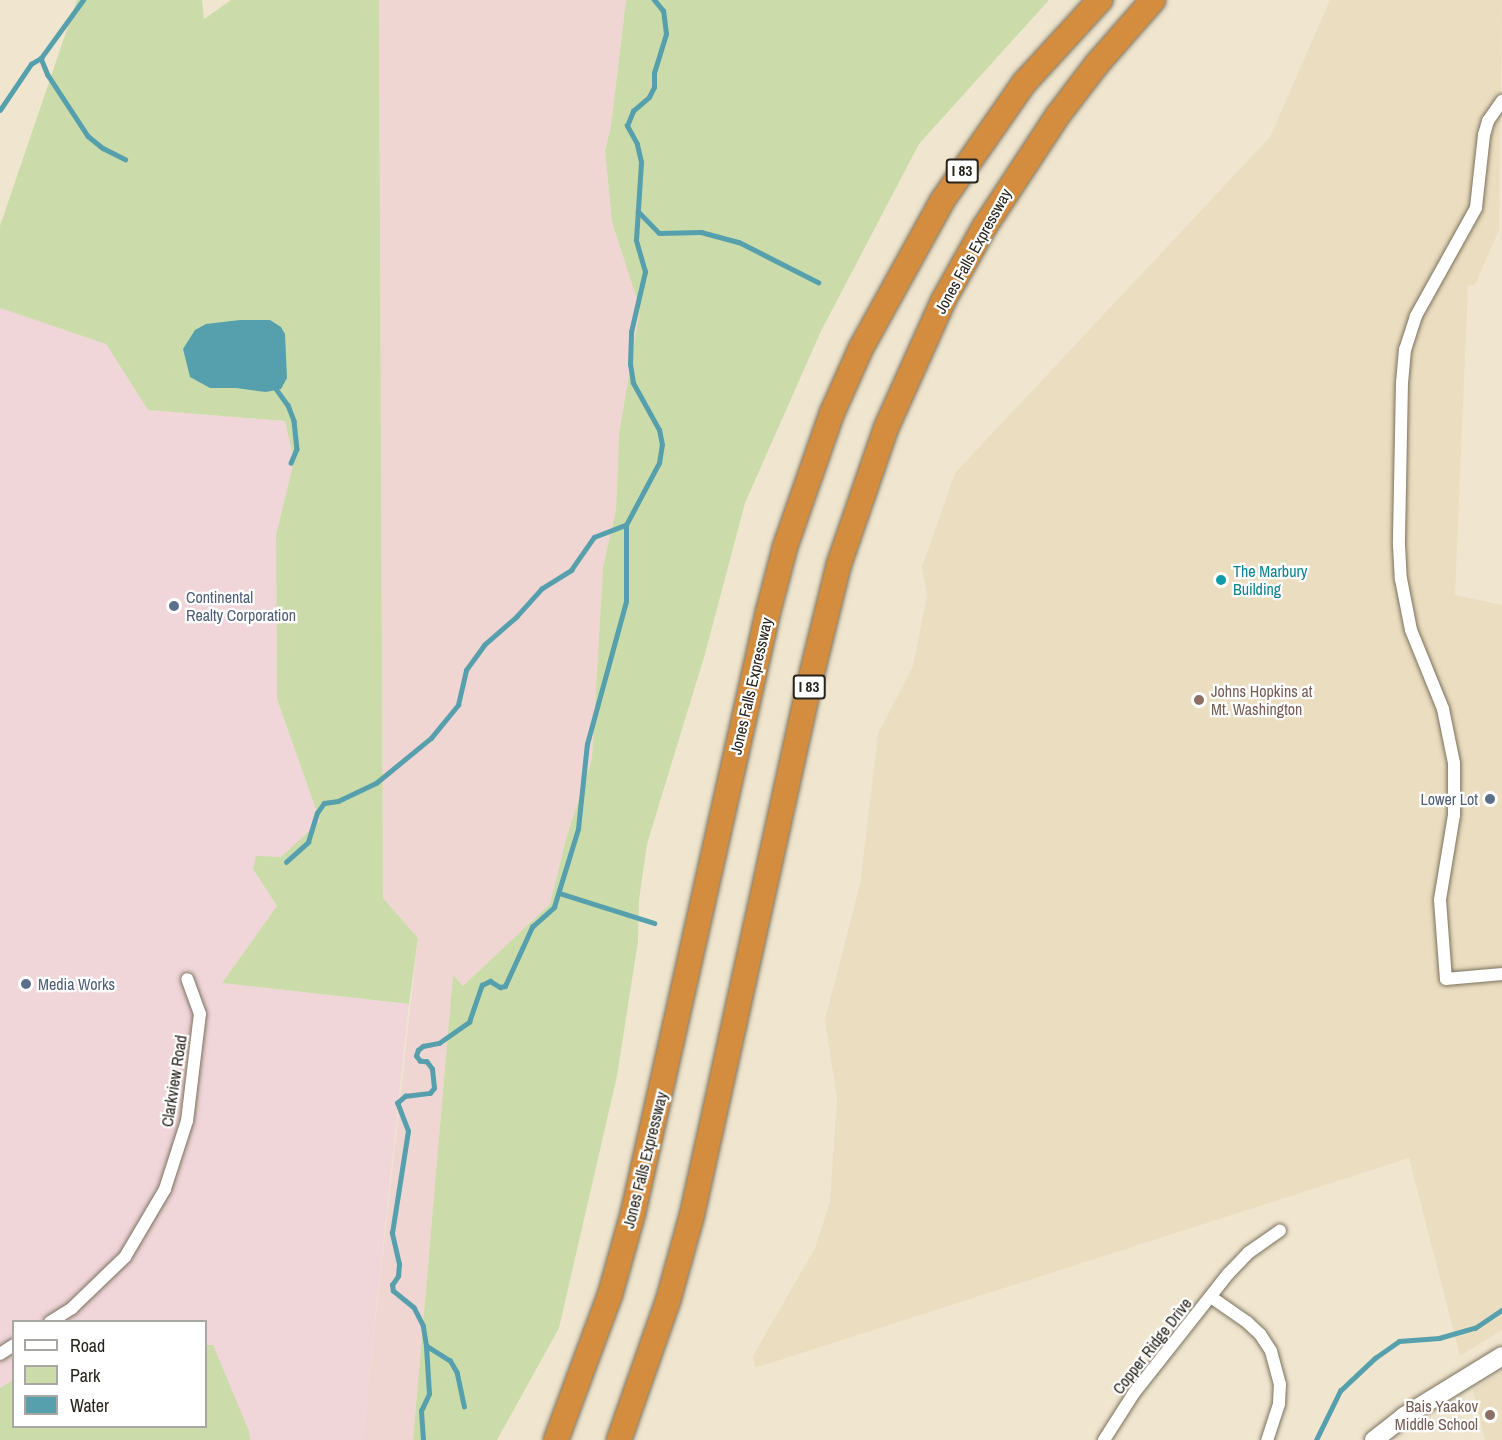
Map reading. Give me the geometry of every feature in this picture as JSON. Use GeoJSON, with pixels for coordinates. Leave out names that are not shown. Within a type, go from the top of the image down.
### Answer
{"type":"FeatureCollection","features":[{"type":"Feature","properties":{"kind":"highway","name":"Jones Falls Expressway"},"geometry":{"type":"LineString","coordinates":[[556,1440],[610,1295],[633,1213],[768,612],[786,547],[832,414],[861,348],[942,201],[1024,83],[1100,0]]}},
{"type":"Feature","properties":{"kind":"highway","name":"Jones Falls Expressway"},"geometry":{"type":"LineString","coordinates":[[619,1440],[668,1302],[692,1215],[810,681],[839,564],[886,428],[943,301],[997,206],[1021,168],[1097,64],[1153,0]]}},
{"type":"Feature","properties":{"kind":"main road"},"geometry":{"type":"LineString","coordinates":[[1374,1440],[1403,1417],[1502,1356]]}},
{"type":"Feature","properties":{"kind":"street"},"geometry":{"type":"LineString","coordinates":[[1502,101],[1488,121],[1484,135],[1476,208],[1416,316],[1405,349],[1402,382],[1399,545],[1401,579],[1411,630],[1443,709],[1454,763],[1454,815],[1440,900],[1446,979],[1502,975]]}},
{"type":"Feature","properties":{"kind":"street","name":"Clarkview Road"},"geometry":{"type":"LineString","coordinates":[[54,1320],[72,1308],[126,1257],[165,1189],[187,1121],[200,1014],[187,979]]}},
{"type":"Feature","properties":{"kind":"street"},"geometry":{"type":"LineString","coordinates":[[1211,1298],[1228,1274],[1248,1253],[1280,1231]]}},
{"type":"Feature","properties":{"kind":"street","name":"Copper Ridge Drive"},"geometry":{"type":"LineString","coordinates":[[1104,1440],[1134,1393],[1211,1298],[1247,1322],[1271,1351],[1280,1384],[1279,1404],[1267,1440]]}},
{"type":"Feature","properties":{"kind":"shaded area"},"geometry":{"type":"Polygon","coordinates":[[[379,0],[626,0],[611,126],[605,151],[612,222],[640,309],[619,434],[616,510],[603,567],[592,759],[566,839],[550,904],[463,986],[453,976],[413,1440],[362,1440],[418,938],[383,898],[379,0]]]}},
{"type":"Feature","properties":{"kind":"shaded area","name":"Johns Hopkins at Mt. Washington"},"geometry":{"type":"Polygon","coordinates":[[[1330,0],[1502,0],[1499,230],[1475,285],[1468,286],[1455,595],[1502,605],[1502,1330],[1460,1356],[1409,1158],[755,1368],[753,1356],[815,1248],[830,1202],[837,1098],[825,1020],[860,884],[878,734],[913,666],[927,595],[922,567],[955,473],[1270,137],[1330,0]]]}},
{"type":"Feature","properties":{"kind":"shaded area"},"geometry":{"type":"Polygon","coordinates":[[[0,308],[106,344],[148,410],[285,421],[294,461],[276,535],[277,699],[320,821],[281,858],[253,869],[277,906],[222,983],[409,1004],[362,1440],[0,1440],[0,308]]]}},
{"type":"Feature","properties":{"kind":"shaded area","name":"Bais Yaakov Middle School"},"geometry":{"type":"Polygon","coordinates":[[[1502,1372],[1502,1440],[1485,1440],[1473,1390],[1502,1372]]]}},
{"type":"Feature","properties":{"kind":"green space"},"geometry":{"type":"Polygon","coordinates":[[[77,0],[202,0],[204,19],[231,0],[379,0],[383,898],[418,938],[409,1004],[222,983],[277,906],[253,869],[256,856],[281,857],[320,821],[277,699],[276,535],[294,461],[285,421],[148,410],[106,344],[0,308],[0,226],[77,0]]]}},
{"type":"Feature","properties":{"kind":"green space"},"geometry":{"type":"Polygon","coordinates":[[[626,0],[1049,0],[919,144],[821,331],[745,503],[705,654],[647,844],[639,900],[638,941],[617,1076],[559,1328],[497,1440],[413,1440],[453,975],[463,986],[550,904],[566,839],[592,759],[603,567],[616,510],[619,434],[640,309],[612,222],[605,151],[611,126],[626,0]]]}},
{"type":"Feature","properties":{"kind":"green space"},"geometry":{"type":"Polygon","coordinates":[[[207,1345],[213,1345],[249,1431],[250,1440],[0,1440],[0,1388],[12,1381],[12,1428],[207,1428],[207,1345]]]}},
{"type":"Feature","properties":{"kind":"water"},"geometry":{"type":"Polygon","coordinates":[[[240,320],[270,320],[281,327],[285,334],[287,378],[281,389],[266,392],[236,388],[210,388],[190,377],[183,349],[195,330],[206,324],[240,320]]]}},
{"type":"Feature","properties":{"kind":"waterway"},"geometry":{"type":"LineString","coordinates":[[0,110],[31,64],[41,58],[83,0]]}},
{"type":"Feature","properties":{"kind":"waterway"},"geometry":{"type":"LineString","coordinates":[[464,1407],[457,1373],[450,1361],[426,1346],[423,1326],[414,1308],[393,1291],[392,1285],[398,1276],[399,1264],[392,1233],[408,1131],[397,1103],[405,1096],[430,1093],[434,1088],[432,1069],[427,1062],[420,1061],[416,1056],[418,1050],[423,1046],[439,1043],[469,1022],[482,985],[490,981],[500,987],[505,986],[532,927],[554,907],[578,829],[587,744],[626,601],[626,525],[659,463],[662,445],[659,430],[633,383],[630,364],[631,332],[645,272],[636,240],[641,162],[637,144],[627,126],[633,111],[649,97],[654,87],[654,73],[666,34],[663,11],[654,0]]}},
{"type":"Feature","properties":{"kind":"waterway"},"geometry":{"type":"LineString","coordinates":[[41,58],[48,75],[88,136],[103,148],[125,159]]}},
{"type":"Feature","properties":{"kind":"waterway"},"geometry":{"type":"LineString","coordinates":[[638,211],[659,233],[701,232],[739,242],[818,282]]}},
{"type":"Feature","properties":{"kind":"waterway"},"geometry":{"type":"LineString","coordinates":[[274,386],[288,405],[294,421],[297,449],[291,463]]}},
{"type":"Feature","properties":{"kind":"waterway"},"geometry":{"type":"LineString","coordinates":[[286,862],[308,842],[317,813],[324,803],[338,801],[376,783],[431,738],[458,705],[466,670],[484,645],[516,617],[541,589],[571,570],[594,537],[626,525]]}},
{"type":"Feature","properties":{"kind":"waterway"},"geometry":{"type":"LineString","coordinates":[[559,893],[654,923]]}},
{"type":"Feature","properties":{"kind":"waterway"},"geometry":{"type":"LineString","coordinates":[[1316,1440],[1340,1391],[1375,1358],[1399,1341],[1439,1338],[1475,1328],[1502,1310]]}},
{"type":"Feature","properties":{"kind":"waterway"},"geometry":{"type":"LineString","coordinates":[[423,1440],[421,1411],[429,1394],[426,1346]]}},
{"type":"Feature","properties":{"kind":"place","name":"The Marbury Building"},"geometry":{"type":"Point","coordinates":[1221,580]}},
{"type":"Feature","properties":{"kind":"place","name":"Continental Realty Corporation"},"geometry":{"type":"Point","coordinates":[174,606]}},
{"type":"Feature","properties":{"kind":"place","name":"Johns Hopkins at Mt. Washington"},"geometry":{"type":"Point","coordinates":[1199,700]}},
{"type":"Feature","properties":{"kind":"place","name":"Lower Lot"},"geometry":{"type":"Point","coordinates":[1490,799]}},
{"type":"Feature","properties":{"kind":"place","name":"Media Works"},"geometry":{"type":"Point","coordinates":[26,984]}},
{"type":"Feature","properties":{"kind":"place","name":"Bais Yaakov Middle School"},"geometry":{"type":"Point","coordinates":[1490,1415]}}]}
